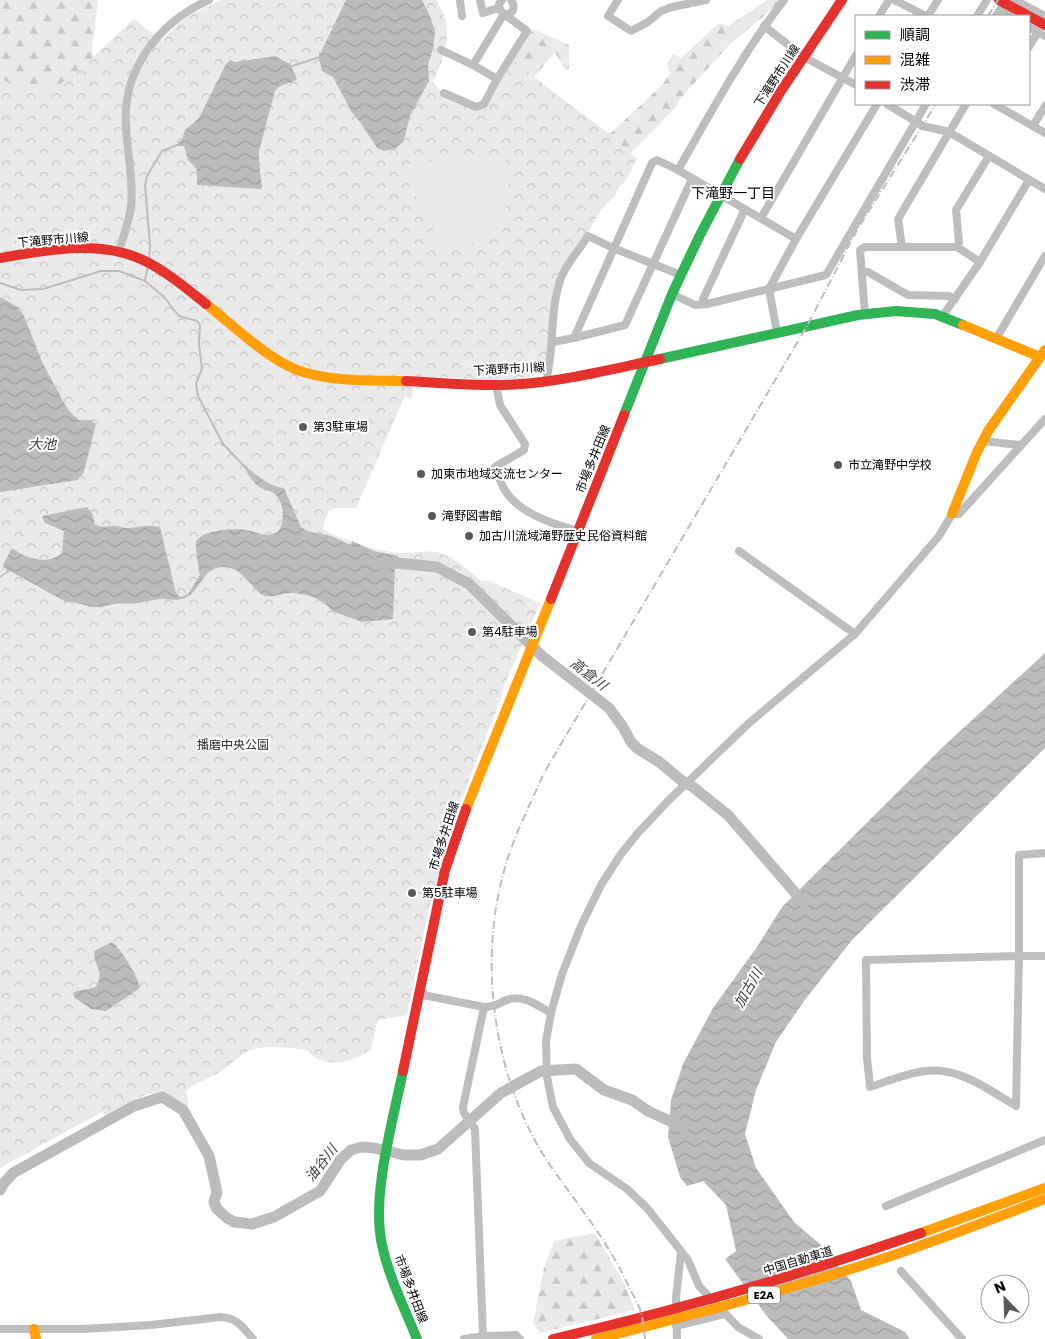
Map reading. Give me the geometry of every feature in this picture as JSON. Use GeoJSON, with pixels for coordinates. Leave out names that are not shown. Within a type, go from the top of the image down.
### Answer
{"type":"FeatureCollection","features":[{"type":"Feature","properties":{"kind":"main road","name":"下滝野市川線"},"geometry":{"type":"LineString","coordinates":[[0,258],[58,249],[91,248],[120,251],[144,260],[182,284],[269,355],[302,372],[357,380],[496,385],[546,381],[645,362],[672,294],[700,235],[740,159],[776,99],[842,0]]}},
{"type":"Feature","properties":{"kind":"main road"},"geometry":{"type":"LineString","coordinates":[[998,9],[1017,15]]}},
{"type":"Feature","properties":{"kind":"main road"},"geometry":{"type":"LineString","coordinates":[[1036,21],[1043,31]]}},
{"type":"Feature","properties":{"kind":"main road"},"geometry":{"type":"LineString","coordinates":[[645,362],[880,311],[911,311],[936,314],[996,339],[1043,355],[982,441],[971,463],[952,514]]}},
{"type":"Feature","properties":{"kind":"main road","name":"市場多井田線"},"geometry":{"type":"LineString","coordinates":[[417,1339],[394,1283],[382,1246],[379,1226],[380,1204],[385,1158],[443,879],[457,833],[478,776],[534,643],[645,362]]}},
{"type":"Feature","properties":{"kind":"main road","name":"中国自動車道"},"geometry":{"type":"LineString","coordinates":[[596,1339],[635,1324],[884,1247],[1045,1188]]}},
{"type":"Feature","properties":{"kind":"main road","name":"中国自動車道"},"geometry":{"type":"LineString","coordinates":[[553,1339],[635,1324],[770,1293],[890,1256],[1045,1199]]}},
{"type":"Feature","properties":{"kind":"street"},"geometry":{"type":"LineString","coordinates":[[120,251],[131,206],[131,181],[126,125],[127,99],[131,83],[142,58],[161,32],[173,21],[194,7],[209,0]]}},
{"type":"Feature","properties":{"kind":"street"},"geometry":{"type":"LineString","coordinates":[[460,0],[462,16]]}},
{"type":"Feature","properties":{"kind":"street"},"geometry":{"type":"LineString","coordinates":[[480,0],[483,13],[501,7]]}},
{"type":"Feature","properties":{"kind":"street"},"geometry":{"type":"LineString","coordinates":[[618,0],[608,16],[632,31],[648,22],[661,11],[706,0]]}},
{"type":"Feature","properties":{"kind":"street"},"geometry":{"type":"LineString","coordinates":[[678,170],[721,94],[764,26],[784,0]]}},
{"type":"Feature","properties":{"kind":"street"},"geometry":{"type":"LineString","coordinates":[[881,15],[889,0]]}},
{"type":"Feature","properties":{"kind":"street"},"geometry":{"type":"LineString","coordinates":[[894,0],[925,15]]}},
{"type":"Feature","properties":{"kind":"street"},"geometry":{"type":"LineString","coordinates":[[928,15],[938,0]]}},
{"type":"Feature","properties":{"kind":"street"},"geometry":{"type":"LineString","coordinates":[[978,15],[986,0]]}},
{"type":"Feature","properties":{"kind":"street"},"geometry":{"type":"LineString","coordinates":[[998,9],[1006,0]]}},
{"type":"Feature","properties":{"kind":"street"},"geometry":{"type":"LineString","coordinates":[[1016,0],[1036,21]]}},
{"type":"Feature","properties":{"kind":"street"},"geometry":{"type":"LineString","coordinates":[[501,7],[510,13],[513,11],[514,1]]}},
{"type":"Feature","properties":{"kind":"street"},"geometry":{"type":"LineString","coordinates":[[472,65],[501,7]]}},
{"type":"Feature","properties":{"kind":"street"},"geometry":{"type":"LineString","coordinates":[[444,93],[476,107],[484,104],[527,31],[501,7]]}},
{"type":"Feature","properties":{"kind":"street"},"geometry":{"type":"LineString","coordinates":[[764,26],[804,57],[855,84]]}},
{"type":"Feature","properties":{"kind":"street"},"geometry":{"type":"LineString","coordinates":[[1030,46],[1043,31]]}},
{"type":"Feature","properties":{"kind":"street"},"geometry":{"type":"LineString","coordinates":[[440,50],[497,79]]}},
{"type":"Feature","properties":{"kind":"street"},"geometry":{"type":"LineString","coordinates":[[761,218],[855,57]]}},
{"type":"Feature","properties":{"kind":"street"},"geometry":{"type":"LineString","coordinates":[[777,332],[769,289],[796,239],[876,105]]}},
{"type":"Feature","properties":{"kind":"street"},"geometry":{"type":"LineString","coordinates":[[889,105],[924,126],[949,132],[1045,189]]}},
{"type":"Feature","properties":{"kind":"street"},"geometry":{"type":"LineString","coordinates":[[672,294],[695,305],[707,304],[826,275],[925,105]]}},
{"type":"Feature","properties":{"kind":"street"},"geometry":{"type":"LineString","coordinates":[[902,247],[898,219],[965,105]]}},
{"type":"Feature","properties":{"kind":"street"},"geometry":{"type":"LineString","coordinates":[[996,105],[1045,133]]}},
{"type":"Feature","properties":{"kind":"street"},"geometry":{"type":"LineString","coordinates":[[1033,126],[1045,106]]}},
{"type":"Feature","properties":{"kind":"street"},"geometry":{"type":"LineString","coordinates":[[957,247],[959,243],[956,210],[989,156]]}},
{"type":"Feature","properties":{"kind":"street"},"geometry":{"type":"LineString","coordinates":[[574,338],[652,163],[657,160],[678,170],[796,239]]}},
{"type":"Feature","properties":{"kind":"street"},"geometry":{"type":"LineString","coordinates":[[552,342],[625,326],[692,179]]}},
{"type":"Feature","properties":{"kind":"street"},"geometry":{"type":"LineString","coordinates":[[942,317],[980,262],[1029,180]]}},
{"type":"Feature","properties":{"kind":"street"},"geometry":{"type":"LineString","coordinates":[[707,304],[703,299],[746,209]]}},
{"type":"Feature","properties":{"kind":"street"},"geometry":{"type":"LineString","coordinates":[[546,381],[550,363],[554,311],[561,277],[588,236],[681,275]]}},
{"type":"Feature","properties":{"kind":"street"},"geometry":{"type":"LineString","coordinates":[[865,314],[860,250],[865,246],[957,247],[980,262]]}},
{"type":"Feature","properties":{"kind":"street"},"geometry":{"type":"LineString","coordinates":[[996,339],[1045,256]]}},
{"type":"Feature","properties":{"kind":"street"},"geometry":{"type":"LineString","coordinates":[[862,272],[868,272],[908,295],[949,296],[955,299]]}},
{"type":"Feature","properties":{"kind":"street"},"geometry":{"type":"LineString","coordinates":[[496,385],[500,405],[525,444],[524,450],[495,467],[506,493],[521,507],[535,516],[558,526],[578,531]]}},
{"type":"Feature","properties":{"kind":"street"},"geometry":{"type":"LineString","coordinates":[[759,1339],[738,1327],[724,1314],[699,1286],[688,1260],[647,1208],[627,1189],[590,1163],[579,1152],[562,1126],[553,1107],[547,1077],[546,1041],[551,1013],[562,974],[581,926],[601,885],[637,834],[668,801],[749,723],[855,634],[939,536],[952,514],[959,514],[1045,419]]}},
{"type":"Feature","properties":{"kind":"street"},"geometry":{"type":"LineString","coordinates":[[982,441],[1020,445]]}},
{"type":"Feature","properties":{"kind":"street"},"geometry":{"type":"LineString","coordinates":[[740,551],[855,634]]}},
{"type":"Feature","properties":{"kind":"street"},"geometry":{"type":"LineString","coordinates":[[1045,853],[1019,855],[1019,956],[1016,1106],[970,1079],[940,1070],[925,1071],[870,1087],[867,1058],[866,960],[1019,956],[1045,956]]}},
{"type":"Feature","properties":{"kind":"street"},"geometry":{"type":"LineString","coordinates":[[418,994],[484,1007],[494,1007],[512,998],[526,999],[551,1013]]}},
{"type":"Feature","properties":{"kind":"street"},"geometry":{"type":"LineString","coordinates":[[483,1336],[475,1129],[464,1113],[463,1107],[484,1007]]}},
{"type":"Feature","properties":{"kind":"street"},"geometry":{"type":"LineString","coordinates":[[886,1206],[1045,1140]]}},
{"type":"Feature","properties":{"kind":"street"},"geometry":{"type":"LineString","coordinates":[[677,1339],[676,1298],[681,1252]]}},
{"type":"Feature","properties":{"kind":"street"},"geometry":{"type":"LineString","coordinates":[[901,1271],[962,1339]]}},
{"type":"Feature","properties":{"kind":"street"},"geometry":{"type":"LineString","coordinates":[[676,1326],[724,1314]]}},
{"type":"Feature","properties":{"kind":"street"},"geometry":{"type":"LineString","coordinates":[[0,1329],[35,1334],[151,1325],[221,1317],[237,1321],[253,1339]]}},
{"type":"Feature","properties":{"kind":"street"},"geometry":{"type":"LineString","coordinates":[[464,1339],[483,1336],[516,1335],[520,1339]]}},
{"type":"Feature","properties":{"kind":"green space"},"geometry":{"type":"Polygon","coordinates":[[[0,0],[98,0],[92,50],[100,97],[0,91],[0,0]]]}},
{"type":"Feature","properties":{"kind":"green space","name":"播磨中央公園"},"geometry":{"type":"Polygon","coordinates":[[[222,0],[437,0],[445,19],[447,30],[444,53],[433,81],[441,90],[476,107],[484,104],[511,58],[615,138],[630,154],[637,158],[627,179],[605,204],[561,277],[545,373],[507,381],[438,377],[416,381],[411,399],[405,396],[356,508],[329,510],[323,525],[325,531],[373,548],[402,553],[431,551],[446,555],[457,561],[481,581],[489,581],[540,603],[504,686],[500,702],[453,822],[428,912],[407,1015],[378,1020],[371,1049],[356,1058],[347,1061],[330,1062],[321,1060],[307,1050],[268,1047],[252,1050],[217,1074],[188,1089],[186,1091],[188,1104],[185,1107],[169,1095],[147,1094],[105,1116],[102,1112],[0,1168],[0,78],[16,87],[29,90],[43,90],[59,85],[72,76],[134,19],[162,41],[189,16],[222,0]]]}},
{"type":"Feature","properties":{"kind":"green space"},"geometry":{"type":"Polygon","coordinates":[[[766,0],[782,0],[731,43],[679,100],[676,107],[627,157],[616,195],[600,210],[474,122],[533,29],[569,45],[569,68],[565,70],[555,52],[510,106],[605,135],[612,132],[662,85],[670,74],[667,63],[674,54],[681,58],[719,23],[728,26],[766,0]]]}},
{"type":"Feature","properties":{"kind":"green space"},"geometry":{"type":"Polygon","coordinates":[[[503,153],[508,171],[509,188],[506,204],[500,218],[490,231],[478,240],[462,246],[443,248],[405,176],[410,164],[503,153]]]}},
{"type":"Feature","properties":{"kind":"green space"},"geometry":{"type":"Polygon","coordinates":[[[595,1233],[625,1285],[635,1310],[540,1333],[533,1323],[544,1268],[554,1241],[595,1233]]]}},
{"type":"Feature","properties":{"kind":"water"},"geometry":{"type":"Polygon","coordinates":[[[346,0],[422,0],[430,16],[435,33],[433,49],[428,64],[429,81],[410,116],[404,140],[395,149],[384,151],[377,148],[351,111],[333,77],[322,71],[319,52],[321,52],[346,0]]]}},
{"type":"Feature","properties":{"kind":"water"},"geometry":{"type":"Polygon","coordinates":[[[275,56],[290,64],[297,79],[277,88],[275,91],[259,151],[261,189],[197,185],[197,171],[188,160],[184,146],[179,146],[178,142],[182,140],[185,130],[199,118],[226,64],[230,60],[235,62],[275,56]]]}},
{"type":"Feature","properties":{"kind":"water","name":"大池"},"geometry":{"type":"Polygon","coordinates":[[[0,297],[18,307],[24,316],[43,364],[67,408],[79,420],[92,420],[96,424],[84,472],[77,480],[0,492],[0,297]]]}},
{"type":"Feature","properties":{"kind":"water"},"geometry":{"type":"Polygon","coordinates":[[[241,463],[267,482],[284,488],[301,527],[304,529],[331,536],[351,545],[352,541],[374,551],[398,556],[398,565],[395,565],[365,554],[395,566],[393,619],[362,622],[332,611],[319,600],[302,594],[291,593],[265,596],[260,594],[243,575],[230,568],[222,567],[215,568],[209,572],[188,597],[182,599],[159,599],[134,604],[117,603],[101,607],[66,602],[10,571],[0,578],[7,571],[3,565],[12,548],[23,555],[43,560],[56,557],[62,553],[64,531],[45,523],[42,516],[87,507],[93,515],[95,525],[98,526],[127,528],[160,527],[176,593],[180,597],[188,594],[200,575],[196,544],[199,538],[211,532],[234,529],[268,535],[274,534],[281,527],[283,511],[278,497],[256,485],[241,463]]]}},
{"type":"Feature","properties":{"kind":"water","name":"加古川"},"geometry":{"type":"Polygon","coordinates":[[[1045,653],[1045,748],[852,940],[804,1001],[776,1042],[756,1090],[745,1134],[756,1168],[794,1222],[820,1244],[851,1281],[861,1310],[905,1332],[910,1339],[788,1339],[766,1315],[725,1259],[736,1251],[726,1205],[703,1181],[687,1186],[680,1177],[668,1137],[671,1100],[683,1064],[713,1008],[757,947],[782,907],[945,745],[1045,653]]]}},
{"type":"Feature","properties":{"kind":"water"},"geometry":{"type":"Polygon","coordinates":[[[112,942],[128,963],[140,988],[106,1011],[91,1009],[75,998],[73,993],[97,986],[99,972],[94,951],[112,942]]]}},
{"type":"Feature","properties":{"kind":"waterway"},"geometry":{"type":"LineString","coordinates":[[289,67],[320,57]]}},
{"type":"Feature","properties":{"kind":"waterway"},"geometry":{"type":"LineString","coordinates":[[149,260],[150,246],[145,185],[147,176],[162,151],[180,144]]}},
{"type":"Feature","properties":{"kind":"waterway"},"geometry":{"type":"LineString","coordinates":[[145,280],[148,267]]}},
{"type":"Feature","properties":{"kind":"waterway"},"geometry":{"type":"LineString","coordinates":[[0,283],[21,290],[43,289],[101,271],[119,271],[145,281],[164,297],[179,316],[197,321],[200,325],[199,344],[202,369],[196,383],[198,396],[223,444],[244,466]]}},
{"type":"Feature","properties":{"kind":"waterway","name":"高倉川"},"geometry":{"type":"LineString","coordinates":[[374,564],[397,563],[437,567],[469,584],[542,656],[609,708],[631,742],[638,749],[658,761],[728,815],[804,903]]}},
{"type":"Feature","properties":{"kind":"waterway","name":"油谷川"},"geometry":{"type":"LineString","coordinates":[[0,1190],[13,1173],[134,1106],[162,1097],[183,1110],[209,1156],[217,1192],[214,1202],[217,1209],[234,1222],[252,1224],[274,1217],[320,1191],[341,1159],[351,1150],[362,1147],[404,1155],[420,1155],[438,1149],[501,1093],[541,1071],[576,1069],[604,1090],[632,1100],[648,1111],[683,1127]]}},
{"type":"Feature","properties":{"kind":"railway"},"geometry":{"type":"LineString","coordinates":[[989,15],[998,0]]}},
{"type":"Feature","properties":{"kind":"railway"},"geometry":{"type":"LineString","coordinates":[[645,1339],[640,1309],[622,1272],[604,1241],[552,1168],[532,1136],[517,1100],[505,1063],[496,1025],[492,986],[492,946],[496,908],[504,871],[517,833],[544,773],[807,326],[857,230],[935,105]]}},
{"type":"Feature","properties":{"kind":"traffic: fast"},"geometry":{"type":"LineString","coordinates":[[624,415],[672,294],[700,235],[740,159]]}},
{"type":"Feature","properties":{"kind":"traffic: fast"},"geometry":{"type":"LineString","coordinates":[[660,359],[858,315],[896,311],[935,314],[963,325]]}},
{"type":"Feature","properties":{"kind":"traffic: fast"},"geometry":{"type":"LineString","coordinates":[[403,1071],[381,1182],[379,1226],[389,1269],[417,1339]]}},
{"type":"Feature","properties":{"kind":"traffic: slow"},"geometry":{"type":"LineString","coordinates":[[206,304],[265,352],[290,367],[315,375],[341,379],[406,381]]}},
{"type":"Feature","properties":{"kind":"traffic: slow"},"geometry":{"type":"LineString","coordinates":[[963,325],[1040,357]]}},
{"type":"Feature","properties":{"kind":"traffic: slow"},"geometry":{"type":"LineString","coordinates":[[952,514],[977,452],[988,431],[1045,350]]}},
{"type":"Feature","properties":{"kind":"traffic: slow"},"geometry":{"type":"LineString","coordinates":[[466,809],[551,599]]}},
{"type":"Feature","properties":{"kind":"traffic: slow"},"geometry":{"type":"LineString","coordinates":[[921,1233],[1045,1188]]}},
{"type":"Feature","properties":{"kind":"traffic: slow"},"geometry":{"type":"LineString","coordinates":[[596,1339],[743,1301],[852,1269],[1045,1199]]}},
{"type":"Feature","properties":{"kind":"traffic: slow"},"geometry":{"type":"LineString","coordinates":[[34,1329],[36,1339]]}},
{"type":"Feature","properties":{"kind":"traffic: jam"},"geometry":{"type":"LineString","coordinates":[[740,159],[781,91],[842,0]]}},
{"type":"Feature","properties":{"kind":"traffic: jam"},"geometry":{"type":"LineString","coordinates":[[999,0],[1027,15]]}},
{"type":"Feature","properties":{"kind":"traffic: jam"},"geometry":{"type":"LineString","coordinates":[[1030,17],[1045,25]]}},
{"type":"Feature","properties":{"kind":"traffic: jam"},"geometry":{"type":"LineString","coordinates":[[0,258],[72,248],[90,248],[126,254],[160,269],[206,304]]}},
{"type":"Feature","properties":{"kind":"traffic: jam"},"geometry":{"type":"LineString","coordinates":[[406,381],[478,385],[521,384],[573,377],[660,359]]}},
{"type":"Feature","properties":{"kind":"traffic: jam"},"geometry":{"type":"LineString","coordinates":[[551,599],[624,415]]}},
{"type":"Feature","properties":{"kind":"traffic: jam"},"geometry":{"type":"LineString","coordinates":[[403,1071],[445,870],[466,809]]}},
{"type":"Feature","properties":{"kind":"traffic: jam"},"geometry":{"type":"LineString","coordinates":[[553,1339],[738,1291],[921,1233]]}},
{"type":"Feature","properties":{"kind":"place","name":"第3駐車場"},"geometry":{"type":"Point","coordinates":[303,427]}},
{"type":"Feature","properties":{"kind":"place","name":"市立滝野中学校"},"geometry":{"type":"Point","coordinates":[838,465]}},
{"type":"Feature","properties":{"kind":"place","name":"加東市地域交流センター"},"geometry":{"type":"Point","coordinates":[421,474]}},
{"type":"Feature","properties":{"kind":"place","name":"滝野図書館"},"geometry":{"type":"Point","coordinates":[432,516]}},
{"type":"Feature","properties":{"kind":"place","name":"加古川流域滝野歴史民俗資料館"},"geometry":{"type":"Point","coordinates":[469,536]}},
{"type":"Feature","properties":{"kind":"place","name":"第4駐車場"},"geometry":{"type":"Point","coordinates":[472,632]}},
{"type":"Feature","properties":{"kind":"place","name":"第5駐車場"},"geometry":{"type":"Point","coordinates":[412,893]}},
{"type":"Feature","properties":{"kind":"district","name":"下滝野一丁目"},"geometry":{"type":"Point","coordinates":[733,193]}}]}
